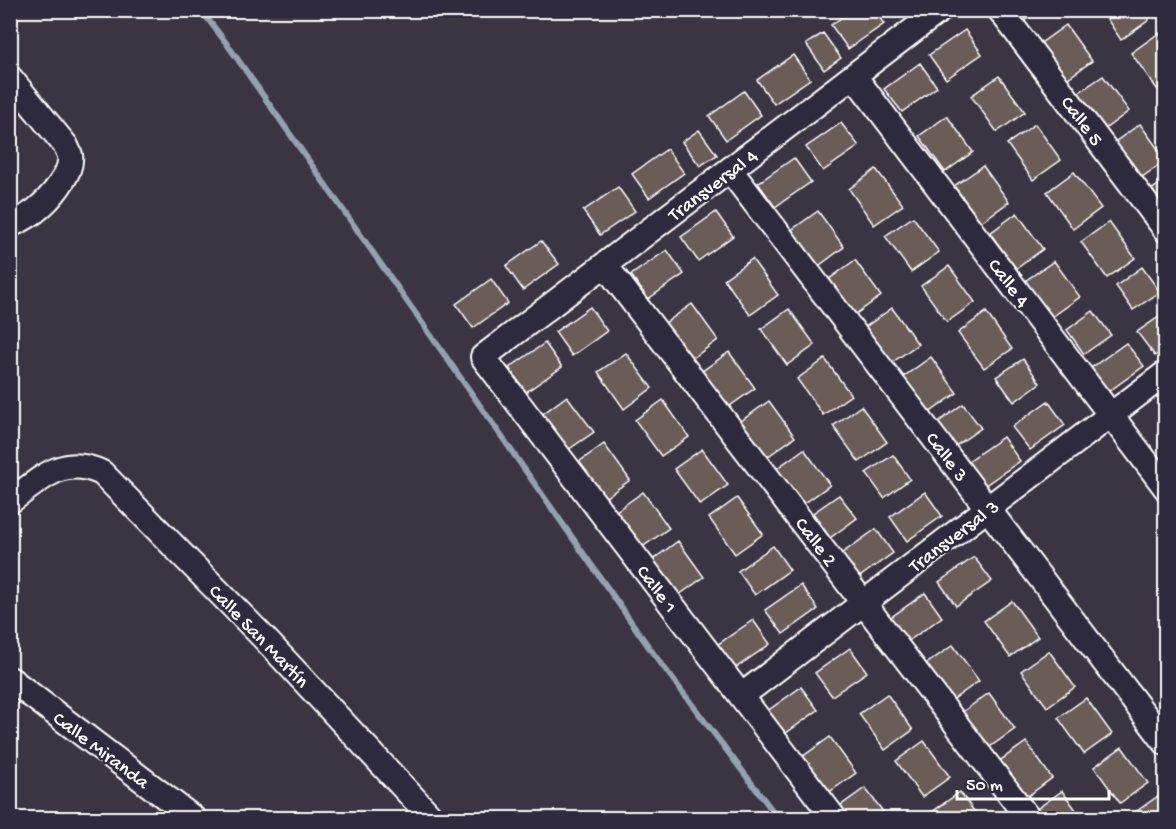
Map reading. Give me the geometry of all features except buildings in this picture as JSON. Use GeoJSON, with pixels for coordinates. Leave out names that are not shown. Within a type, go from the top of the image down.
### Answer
{"type":"FeatureCollection","features":[{"type":"Feature","properties":{"kind":"street","name":"Transversal 4"},"geometry":{"type":"LineString","coordinates":[[483,357],[940,10]]}},
{"type":"Feature","properties":{"kind":"street","name":"Calle 5"},"geometry":{"type":"LineString","coordinates":[[1000,10],[1166,230]]}},
{"type":"Feature","properties":{"kind":"street","name":"Calle 4"},"geometry":{"type":"LineString","coordinates":[[854,76],[1166,488]]}},
{"type":"Feature","properties":{"kind":"street"},"geometry":{"type":"LineString","coordinates":[[10,78],[66,146],[70,154],[66,174],[54,192],[34,212],[10,225]]}},
{"type":"Feature","properties":{"kind":"street","name":"Calle 3"},"geometry":{"type":"LineString","coordinates":[[730,170],[1166,743]]}},
{"type":"Feature","properties":{"kind":"street","name":"Calle 2"},"geometry":{"type":"LineString","coordinates":[[605,265],[1028,819]]}},
{"type":"Feature","properties":{"kind":"street","name":"Calle 1"},"geometry":{"type":"LineString","coordinates":[[483,357],[834,819]]}},
{"type":"Feature","properties":{"kind":"street","name":"Transversal 3"},"geometry":{"type":"LineString","coordinates":[[741,696],[1166,373]]}},
{"type":"Feature","properties":{"kind":"street","name":"Calle San Martín"},"geometry":{"type":"LineString","coordinates":[[10,501],[58,469],[79,466],[90,467],[102,473],[264,638],[432,819]]}},
{"type":"Feature","properties":{"kind":"street","name":"Calle Miranda"},"geometry":{"type":"LineString","coordinates":[[10,679],[193,819]]}},
{"type":"Feature","properties":{"kind":"waterway"},"geometry":{"type":"LineString","coordinates":[[201,10],[653,653],[778,818]]}}]}
